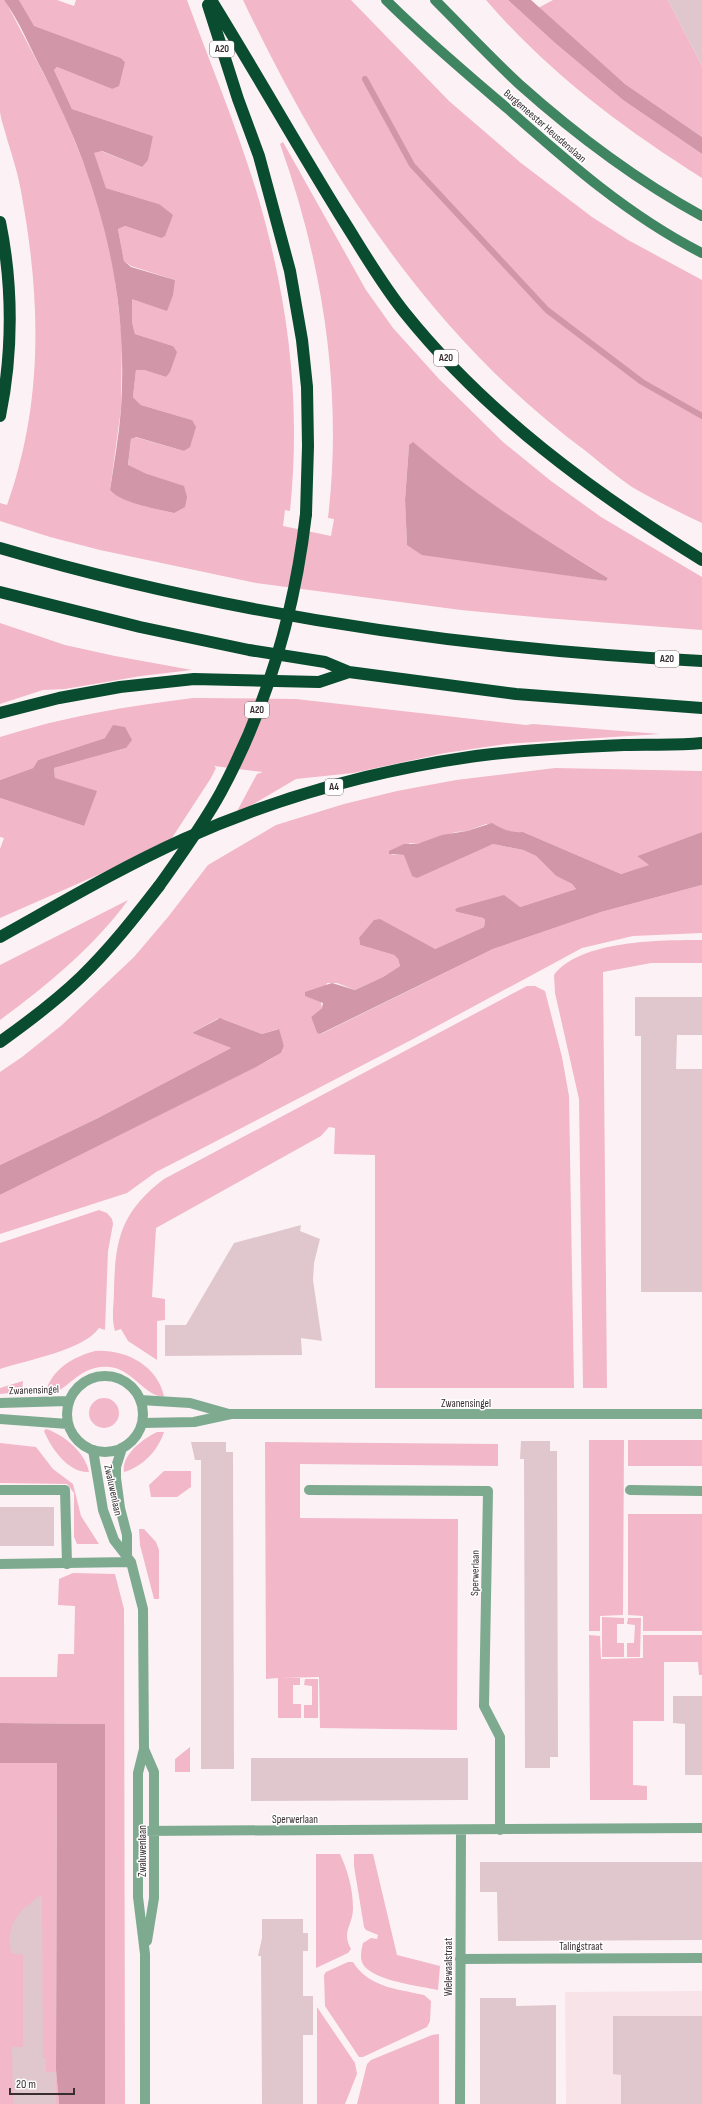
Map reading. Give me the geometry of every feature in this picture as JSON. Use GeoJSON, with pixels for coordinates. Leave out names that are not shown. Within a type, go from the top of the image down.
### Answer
{"type":"FeatureCollection","features":[{"type":"Feature","properties":{"kind":"highway","name":"A20"},"geometry":{"type":"LineString","coordinates":[[0,1042],[57,999],[81,977],[108,949],[160,886],[221,792],[237,759],[266,688],[289,615],[303,542],[306,514],[308,446],[307,387],[302,340],[290,271],[259,156],[238,99],[207,0]]}},
{"type":"Feature","properties":{"kind":"highway","name":"A20"},"geometry":{"type":"LineString","coordinates":[[211,0],[370,264],[405,314],[458,372],[564,468],[656,532],[702,560]]}},
{"type":"Feature","properties":{"kind":"highway"},"geometry":{"type":"LineString","coordinates":[[0,222],[9,297],[9,336],[0,416]]}},
{"type":"Feature","properties":{"kind":"highway","name":"A20"},"geometry":{"type":"LineString","coordinates":[[0,548],[87,572],[275,612],[489,644],[625,656],[702,660]]}},
{"type":"Feature","properties":{"kind":"highway"},"geometry":{"type":"LineString","coordinates":[[0,592],[148,629],[249,650],[325,662],[349,672],[516,694],[702,708]]}},
{"type":"Feature","properties":{"kind":"highway"},"geometry":{"type":"LineString","coordinates":[[0,713],[59,698],[150,684],[194,679],[320,682],[349,672]]}},
{"type":"Feature","properties":{"kind":"highway","name":"A4"},"geometry":{"type":"LineString","coordinates":[[0,937],[57,904],[134,863],[184,839],[269,806],[334,787],[399,770],[475,756],[544,749],[702,743]]}},
{"type":"Feature","properties":{"kind":"main road","name":"Burgemeester Heusdenslaan"},"geometry":{"type":"LineString","coordinates":[[386,0],[492,96],[595,184],[655,228],[702,253]]}},
{"type":"Feature","properties":{"kind":"main road","name":"Burgemeester Heusdenslaan"},"geometry":{"type":"LineString","coordinates":[[435,0],[519,84],[588,140],[637,176],[702,216]]}},
{"type":"Feature","properties":{"kind":"street"},"geometry":{"type":"LineString","coordinates":[[104,1375],[117,1378],[129,1384],[140,1400],[143,1411],[142,1423],[135,1437],[122,1448],[108,1452],[93,1450],[77,1440],[68,1424],[66,1413],[68,1401],[79,1384],[91,1378],[104,1375]]}},
{"type":"Feature","properties":{"kind":"street","name":"Zwanensingel"},"geometry":{"type":"LineString","coordinates":[[140,1400],[190,1403],[231,1414]]}},
{"type":"Feature","properties":{"kind":"street","name":"Zwanensingel"},"geometry":{"type":"LineString","coordinates":[[0,1403],[68,1401]]}},
{"type":"Feature","properties":{"kind":"street","name":"Zwanensingel"},"geometry":{"type":"LineString","coordinates":[[142,1423],[194,1422],[231,1414],[702,1414]]}},
{"type":"Feature","properties":{"kind":"street"},"geometry":{"type":"LineString","coordinates":[[0,1419],[68,1424]]}},
{"type":"Feature","properties":{"kind":"street","name":"Zwaluwenlaan"},"geometry":{"type":"LineString","coordinates":[[122,1448],[116,1467],[120,1508],[127,1535],[129,1558],[144,1609],[144,1750],[138,1773],[138,1897],[145,1954],[145,2104]]}},
{"type":"Feature","properties":{"kind":"street","name":"Zwaluwenlaan"},"geometry":{"type":"LineString","coordinates":[[93,1450],[103,1510],[114,1540],[129,1558]]}},
{"type":"Feature","properties":{"kind":"street"},"geometry":{"type":"LineString","coordinates":[[0,1490],[65,1490],[67,1564]]}},
{"type":"Feature","properties":{"kind":"street","name":"Sperwerlaan"},"geometry":{"type":"LineString","coordinates":[[309,1490],[488,1491],[484,1706],[500,1737],[500,1830]]}},
{"type":"Feature","properties":{"kind":"street"},"geometry":{"type":"LineString","coordinates":[[630,1490],[702,1491]]}},
{"type":"Feature","properties":{"kind":"street"},"geometry":{"type":"LineString","coordinates":[[0,1564],[67,1564],[129,1558]]}},
{"type":"Feature","properties":{"kind":"street","name":"Zwaluwenlaan"},"geometry":{"type":"LineString","coordinates":[[144,1750],[154,1772],[154,1898],[145,1954]]}},
{"type":"Feature","properties":{"kind":"street","name":"Sperwerlaan"},"geometry":{"type":"LineString","coordinates":[[138,1831],[702,1828]]}},
{"type":"Feature","properties":{"kind":"street","name":"Wielewaalstraat"},"geometry":{"type":"LineString","coordinates":[[460,2104],[461,1830]]}},
{"type":"Feature","properties":{"kind":"street","name":"Talingstraat"},"geometry":{"type":"LineString","coordinates":[[460,1958],[702,1958]]}},
{"type":"Feature","properties":{"kind":"shaded area"},"geometry":{"type":"Polygon","coordinates":[[[0,0],[4,0],[7,4],[61,107],[94,189],[113,261],[122,338],[121,409],[110,490],[115,495],[131,502],[174,513],[147,474],[128,466],[131,439],[135,437],[184,451],[190,445],[192,437],[192,420],[141,405],[133,397],[136,370],[144,370],[166,377],[173,346],[135,334],[132,322],[132,298],[175,280],[131,266],[124,261],[118,229],[125,226],[161,238],[159,204],[106,188],[93,153],[101,151],[142,167],[153,136],[72,109],[54,70],[57,67],[112,89],[125,62],[121,58],[33,26],[19,0],[57,0],[74,6],[76,0],[187,0],[234,124],[251,175],[259,200],[278,277],[290,354],[294,431],[290,511],[285,510],[283,526],[331,536],[334,519],[328,518],[332,470],[333,423],[331,375],[326,328],[308,235],[280,144],[283,142],[366,290],[393,328],[439,379],[503,442],[551,481],[601,517],[702,577],[702,630],[461,610],[256,583],[100,550],[50,537],[0,521],[0,503],[7,505],[19,467],[27,429],[33,391],[35,314],[33,275],[19,182],[0,112],[0,0]],[[409,445],[405,500],[407,545],[547,572],[606,581],[608,578],[511,518],[409,445]]]}},
{"type":"Feature","properties":{"kind":"shaded area"},"geometry":{"type":"Polygon","coordinates":[[[4,0],[19,0],[34,26],[121,58],[125,62],[119,86],[112,89],[57,67],[54,70],[72,109],[153,136],[148,160],[142,167],[102,151],[94,153],[106,188],[159,204],[173,215],[165,236],[161,238],[125,226],[118,229],[124,261],[131,267],[175,280],[173,295],[167,311],[132,299],[132,322],[135,334],[173,346],[177,352],[170,372],[166,377],[144,370],[136,370],[133,397],[141,405],[192,420],[196,427],[190,447],[184,451],[136,437],[131,439],[128,465],[147,474],[184,486],[187,497],[185,507],[174,513],[130,502],[115,495],[110,490],[121,409],[122,364],[120,320],[106,235],[80,152],[20,26],[4,0]]]}},
{"type":"Feature","properties":{"kind":"shaded area"},"geometry":{"type":"Polygon","coordinates":[[[243,0],[351,0],[449,101],[521,163],[592,217],[628,240],[702,280],[702,523],[632,487],[604,466],[531,406],[479,357],[431,304],[387,248],[347,189],[310,128],[275,65],[243,0]]]}},
{"type":"Feature","properties":{"kind":"shaded area"},"geometry":{"type":"Polygon","coordinates":[[[486,0],[508,0],[555,43],[623,100],[702,154],[702,178],[672,159],[614,118],[560,75],[486,0]]]}},
{"type":"Feature","properties":{"kind":"shaded area"},"geometry":{"type":"Polygon","coordinates":[[[508,0],[531,0],[625,84],[702,137],[702,154],[623,100],[555,43],[508,0]]]}},
{"type":"Feature","properties":{"kind":"shaded area"},"geometry":{"type":"Polygon","coordinates":[[[553,0],[668,0],[702,66],[702,137],[625,84],[538,8],[553,0]]]}},
{"type":"Feature","properties":{"kind":"shaded area"},"geometry":{"type":"Polygon","coordinates":[[[413,442],[484,498],[557,547],[608,578],[606,581],[422,555],[407,545],[405,500],[409,445],[413,442]]]}},
{"type":"Feature","properties":{"kind":"shaded area"},"geometry":{"type":"Polygon","coordinates":[[[0,623],[65,645],[192,670],[141,676],[65,689],[43,690],[0,704],[0,623]]]}},
{"type":"Feature","properties":{"kind":"shaded area"},"geometry":{"type":"Polygon","coordinates":[[[193,698],[296,699],[526,725],[533,724],[660,734],[506,744],[445,753],[353,773],[296,779],[235,815],[257,774],[263,772],[214,766],[216,768],[211,778],[168,844],[0,918],[0,849],[4,838],[0,837],[0,798],[84,826],[55,778],[54,768],[126,748],[105,738],[38,760],[33,768],[0,780],[0,737],[95,713],[193,698]]]}},
{"type":"Feature","properties":{"kind":"shaded area"},"geometry":{"type":"Polygon","coordinates":[[[113,725],[125,727],[132,740],[126,748],[54,768],[55,778],[97,791],[84,826],[0,798],[0,780],[33,768],[38,760],[105,738],[113,725]]]}},
{"type":"Feature","properties":{"kind":"shaded area"},"geometry":{"type":"Polygon","coordinates":[[[555,768],[702,771],[702,832],[637,856],[650,865],[621,874],[523,832],[515,833],[486,824],[467,831],[456,832],[417,844],[410,843],[391,855],[405,855],[412,876],[493,844],[523,850],[536,856],[556,876],[572,884],[576,889],[520,907],[457,912],[483,918],[485,920],[484,927],[435,949],[359,938],[360,945],[394,955],[398,959],[400,966],[383,977],[355,990],[337,983],[327,983],[321,1002],[322,1008],[311,1017],[317,1033],[321,1034],[493,949],[601,912],[702,885],[702,933],[633,936],[582,948],[415,1038],[156,1172],[127,1193],[0,1234],[0,1195],[281,1053],[284,1046],[278,1029],[262,1034],[223,1019],[217,1019],[192,1033],[231,1048],[98,1118],[0,1165],[0,1072],[22,1057],[62,1025],[134,957],[168,917],[208,865],[276,825],[344,804],[397,791],[456,780],[555,768]]]}},
{"type":"Feature","properties":{"kind":"shaded area"},"geometry":{"type":"Polygon","coordinates":[[[492,823],[507,830],[523,832],[621,874],[649,865],[637,856],[702,832],[702,885],[601,912],[493,949],[320,1034],[317,1033],[311,1017],[322,1008],[323,1003],[305,996],[305,992],[332,983],[355,990],[383,977],[400,966],[398,959],[394,955],[360,945],[359,938],[374,920],[380,919],[435,949],[484,927],[485,920],[483,918],[457,912],[455,910],[457,908],[504,895],[520,907],[576,889],[572,884],[556,876],[536,856],[523,850],[493,844],[417,878],[412,876],[404,855],[389,854],[389,851],[404,844],[417,844],[442,835],[467,831],[492,823]]]}},
{"type":"Feature","properties":{"kind":"shaded area"},"geometry":{"type":"Polygon","coordinates":[[[128,900],[100,934],[52,980],[0,1020],[0,965],[128,900]]]}},
{"type":"Feature","properties":{"kind":"shaded area"},"geometry":{"type":"Polygon","coordinates":[[[702,940],[702,963],[651,963],[603,972],[607,1388],[583,1388],[579,1099],[555,993],[554,975],[566,963],[582,955],[623,944],[702,940]]]}},
{"type":"Feature","properties":{"kind":"shaded area"},"geometry":{"type":"Polygon","coordinates":[[[527,986],[535,986],[545,991],[562,1057],[569,1096],[574,1388],[375,1388],[375,1155],[334,1154],[335,1128],[329,1127],[321,1136],[156,1228],[152,1297],[165,1299],[165,1320],[157,1321],[157,1360],[128,1341],[121,1329],[115,1331],[113,1316],[116,1256],[123,1228],[138,1203],[164,1179],[527,986]]]}},
{"type":"Feature","properties":{"kind":"shaded area"},"geometry":{"type":"Polygon","coordinates":[[[220,1018],[262,1034],[279,1029],[284,1046],[281,1053],[256,1067],[0,1195],[0,1165],[98,1118],[231,1048],[192,1033],[220,1018]]]}},
{"type":"Feature","properties":{"kind":"shaded area"},"geometry":{"type":"Polygon","coordinates":[[[99,1210],[107,1213],[112,1219],[113,1224],[108,1251],[105,1330],[99,1328],[92,1336],[68,1348],[0,1369],[0,1243],[99,1210]]]}},
{"type":"Feature","properties":{"kind":"shaded area"},"geometry":{"type":"Polygon","coordinates":[[[95,1351],[117,1353],[138,1361],[154,1376],[160,1385],[164,1396],[158,1396],[151,1393],[125,1372],[109,1367],[98,1367],[88,1370],[59,1390],[45,1394],[57,1371],[78,1357],[95,1351]]]}},
{"type":"Feature","properties":{"kind":"shaded area"},"geometry":{"type":"Polygon","coordinates":[[[23,1381],[22,1392],[0,1394],[0,1388],[23,1381]]]}},
{"type":"Feature","properties":{"kind":"shaded area"},"geometry":{"type":"Polygon","coordinates":[[[104,1398],[115,1402],[119,1413],[115,1424],[104,1428],[93,1424],[89,1413],[93,1402],[104,1398]]]}},
{"type":"Feature","properties":{"kind":"shaded area"},"geometry":{"type":"Polygon","coordinates":[[[46,1429],[59,1435],[79,1451],[87,1465],[89,1472],[74,1468],[61,1458],[47,1438],[44,1431],[46,1429]]]}},
{"type":"Feature","properties":{"kind":"shaded area"},"geometry":{"type":"Polygon","coordinates":[[[157,1432],[164,1432],[158,1446],[143,1462],[131,1470],[124,1472],[126,1459],[134,1448],[146,1438],[157,1432]]]}},
{"type":"Feature","properties":{"kind":"shaded area"},"geometry":{"type":"Polygon","coordinates":[[[589,1440],[624,1440],[623,1615],[600,1616],[600,1631],[589,1631],[589,1440]]]}},
{"type":"Feature","properties":{"kind":"shaded area"},"geometry":{"type":"Polygon","coordinates":[[[628,1440],[702,1440],[702,1466],[628,1466],[628,1440]]]}},
{"type":"Feature","properties":{"kind":"shaded area"},"geometry":{"type":"Polygon","coordinates":[[[265,1442],[498,1444],[498,1466],[300,1464],[300,1518],[458,1519],[457,1730],[320,1728],[319,1677],[281,1678],[300,1678],[300,1685],[293,1685],[293,1704],[301,1704],[301,1718],[278,1718],[278,1678],[266,1679],[265,1442]]]}},
{"type":"Feature","properties":{"kind":"shaded area"},"geometry":{"type":"Polygon","coordinates":[[[0,1443],[36,1447],[53,1469],[73,1484],[81,1516],[99,1544],[77,1544],[74,1537],[74,1493],[67,1484],[0,1483],[0,1443]]]}},
{"type":"Feature","properties":{"kind":"shaded area"},"geometry":{"type":"Polygon","coordinates":[[[164,1471],[191,1471],[191,1487],[177,1497],[151,1497],[149,1485],[164,1471]]]}},
{"type":"Feature","properties":{"kind":"shaded area"},"geometry":{"type":"Polygon","coordinates":[[[628,1514],[702,1514],[702,1631],[643,1631],[643,1616],[628,1615],[628,1514]]]}},
{"type":"Feature","properties":{"kind":"shaded area"},"geometry":{"type":"Polygon","coordinates":[[[139,1529],[144,1529],[156,1542],[159,1550],[159,1599],[154,1599],[140,1545],[139,1529]]]}},
{"type":"Feature","properties":{"kind":"shaded area"},"geometry":{"type":"Polygon","coordinates":[[[73,1573],[115,1574],[124,1609],[125,2104],[105,2104],[105,1724],[0,1723],[0,1677],[57,1677],[58,1654],[74,1654],[75,1606],[58,1605],[59,1579],[73,1573]]]}},
{"type":"Feature","properties":{"kind":"shaded area"},"geometry":{"type":"Polygon","coordinates":[[[602,1617],[624,1618],[624,1624],[617,1624],[617,1643],[624,1643],[624,1657],[602,1657],[602,1617]]]}},
{"type":"Feature","properties":{"kind":"shaded area"},"geometry":{"type":"Polygon","coordinates":[[[628,1618],[641,1618],[640,1657],[627,1657],[627,1643],[634,1643],[635,1625],[627,1624],[628,1618]]]}},
{"type":"Feature","properties":{"kind":"shaded area"},"geometry":{"type":"Polygon","coordinates":[[[589,1635],[600,1636],[601,1659],[643,1658],[643,1635],[702,1635],[702,1675],[699,1675],[698,1662],[664,1662],[664,1721],[633,1721],[633,1785],[647,1786],[647,1800],[590,1800],[589,1635]]]}},
{"type":"Feature","properties":{"kind":"shaded area"},"geometry":{"type":"Polygon","coordinates":[[[305,1679],[318,1679],[318,1718],[304,1718],[304,1705],[312,1705],[312,1686],[304,1685],[305,1679]]]}},
{"type":"Feature","properties":{"kind":"shaded area"},"geometry":{"type":"Polygon","coordinates":[[[0,1723],[105,1724],[105,2104],[59,2104],[56,2070],[57,1763],[0,1763],[0,1723]]]}},
{"type":"Feature","properties":{"kind":"shaded area"},"geometry":{"type":"Polygon","coordinates":[[[190,1747],[190,1772],[175,1772],[175,1759],[190,1747]]]}},
{"type":"Feature","properties":{"kind":"shaded area"},"geometry":{"type":"Polygon","coordinates":[[[0,1763],[57,1763],[56,2070],[59,2104],[0,2104],[0,1763]]]}},
{"type":"Feature","properties":{"kind":"shaded area"},"geometry":{"type":"Polygon","coordinates":[[[316,1854],[340,1854],[350,1881],[353,1914],[347,1933],[348,1943],[351,1949],[348,1953],[316,1968],[316,1854]]]}},
{"type":"Feature","properties":{"kind":"shaded area"},"geometry":{"type":"Polygon","coordinates":[[[354,1854],[373,1854],[397,1955],[440,1966],[438,1990],[410,1985],[379,1976],[371,1972],[363,1965],[361,1956],[363,1943],[371,1938],[377,1939],[378,1935],[366,1930],[364,1927],[354,1866],[354,1854]]]}},
{"type":"Feature","properties":{"kind":"shaded area"},"geometry":{"type":"Polygon","coordinates":[[[348,1962],[353,1962],[367,1977],[384,1986],[424,1995],[431,2001],[430,2021],[427,2027],[363,2057],[359,2057],[325,2006],[324,1975],[326,1972],[348,1962]]]}},
{"type":"Feature","properties":{"kind":"shaded area"},"geometry":{"type":"Polygon","coordinates":[[[702,1991],[702,2104],[566,2104],[565,1992],[702,1991]]]}},
{"type":"Feature","properties":{"kind":"shaded area"},"geometry":{"type":"Polygon","coordinates":[[[317,2007],[355,2063],[357,2074],[345,2104],[317,2104],[317,2007]]]}},
{"type":"Feature","properties":{"kind":"shaded area"},"geometry":{"type":"Polygon","coordinates":[[[439,2034],[439,2104],[357,2104],[367,2064],[371,2060],[432,2035],[439,2034]]]}},
{"type":"Feature","properties":{"kind":"building"},"geometry":{"type":"Polygon","coordinates":[[[668,0],[702,0],[702,66],[668,0]]]}},
{"type":"Feature","properties":{"kind":"building"},"geometry":{"type":"Polygon","coordinates":[[[635,997],[702,997],[702,1035],[677,1035],[676,1069],[702,1069],[702,1292],[641,1292],[641,1036],[635,1036],[635,997]]]}},
{"type":"Feature","properties":{"kind":"building"},"geometry":{"type":"Polygon","coordinates":[[[301,1225],[300,1231],[320,1239],[314,1263],[313,1280],[322,1341],[301,1338],[302,1355],[165,1356],[165,1325],[186,1325],[234,1243],[301,1225]]]}},
{"type":"Feature","properties":{"kind":"building"},"geometry":{"type":"Polygon","coordinates":[[[521,1441],[550,1441],[550,1451],[557,1451],[558,1757],[550,1757],[550,1768],[525,1768],[524,1459],[520,1459],[521,1441]]]}},
{"type":"Feature","properties":{"kind":"building"},"geometry":{"type":"Polygon","coordinates":[[[191,1442],[226,1442],[226,1452],[233,1452],[234,1769],[201,1769],[201,1460],[195,1460],[191,1442]]]}},
{"type":"Feature","properties":{"kind":"building"},"geometry":{"type":"Polygon","coordinates":[[[0,1507],[54,1507],[54,1546],[0,1546],[0,1507]]]}},
{"type":"Feature","properties":{"kind":"building"},"geometry":{"type":"Polygon","coordinates":[[[673,1696],[702,1696],[702,1775],[685,1775],[685,1724],[673,1723],[673,1696]]]}},
{"type":"Feature","properties":{"kind":"building"},"geometry":{"type":"Polygon","coordinates":[[[251,1758],[468,1758],[468,1800],[251,1801],[251,1758]]]}},
{"type":"Feature","properties":{"kind":"building"},"geometry":{"type":"Polygon","coordinates":[[[480,1862],[702,1862],[702,1940],[498,1941],[497,1892],[480,1892],[480,1862]]]}},
{"type":"Feature","properties":{"kind":"building"},"geometry":{"type":"Polygon","coordinates":[[[42,1894],[43,2058],[46,2058],[46,2072],[56,2072],[56,2104],[13,2104],[12,2047],[23,2047],[23,1955],[11,1953],[9,1938],[13,1923],[22,1910],[42,1894]]]}},
{"type":"Feature","properties":{"kind":"building"},"geometry":{"type":"Polygon","coordinates":[[[262,1919],[303,1919],[303,1933],[308,1933],[308,1951],[303,1951],[303,1996],[313,1996],[313,2035],[303,2035],[303,2104],[262,2104],[261,1956],[258,1956],[262,1938],[262,1919]]]}},
{"type":"Feature","properties":{"kind":"building"},"geometry":{"type":"Polygon","coordinates":[[[480,1998],[516,1998],[516,2006],[556,2005],[556,2104],[480,2104],[480,1998]]]}},
{"type":"Feature","properties":{"kind":"building"},"geometry":{"type":"Polygon","coordinates":[[[613,2016],[702,2016],[702,2104],[621,2104],[621,2075],[613,2074],[613,2016]]]}},
{"type":"Feature","properties":{"kind":"waterway"},"geometry":{"type":"LineString","coordinates":[[365,79],[412,165],[547,310],[642,382],[702,416]]}}]}
